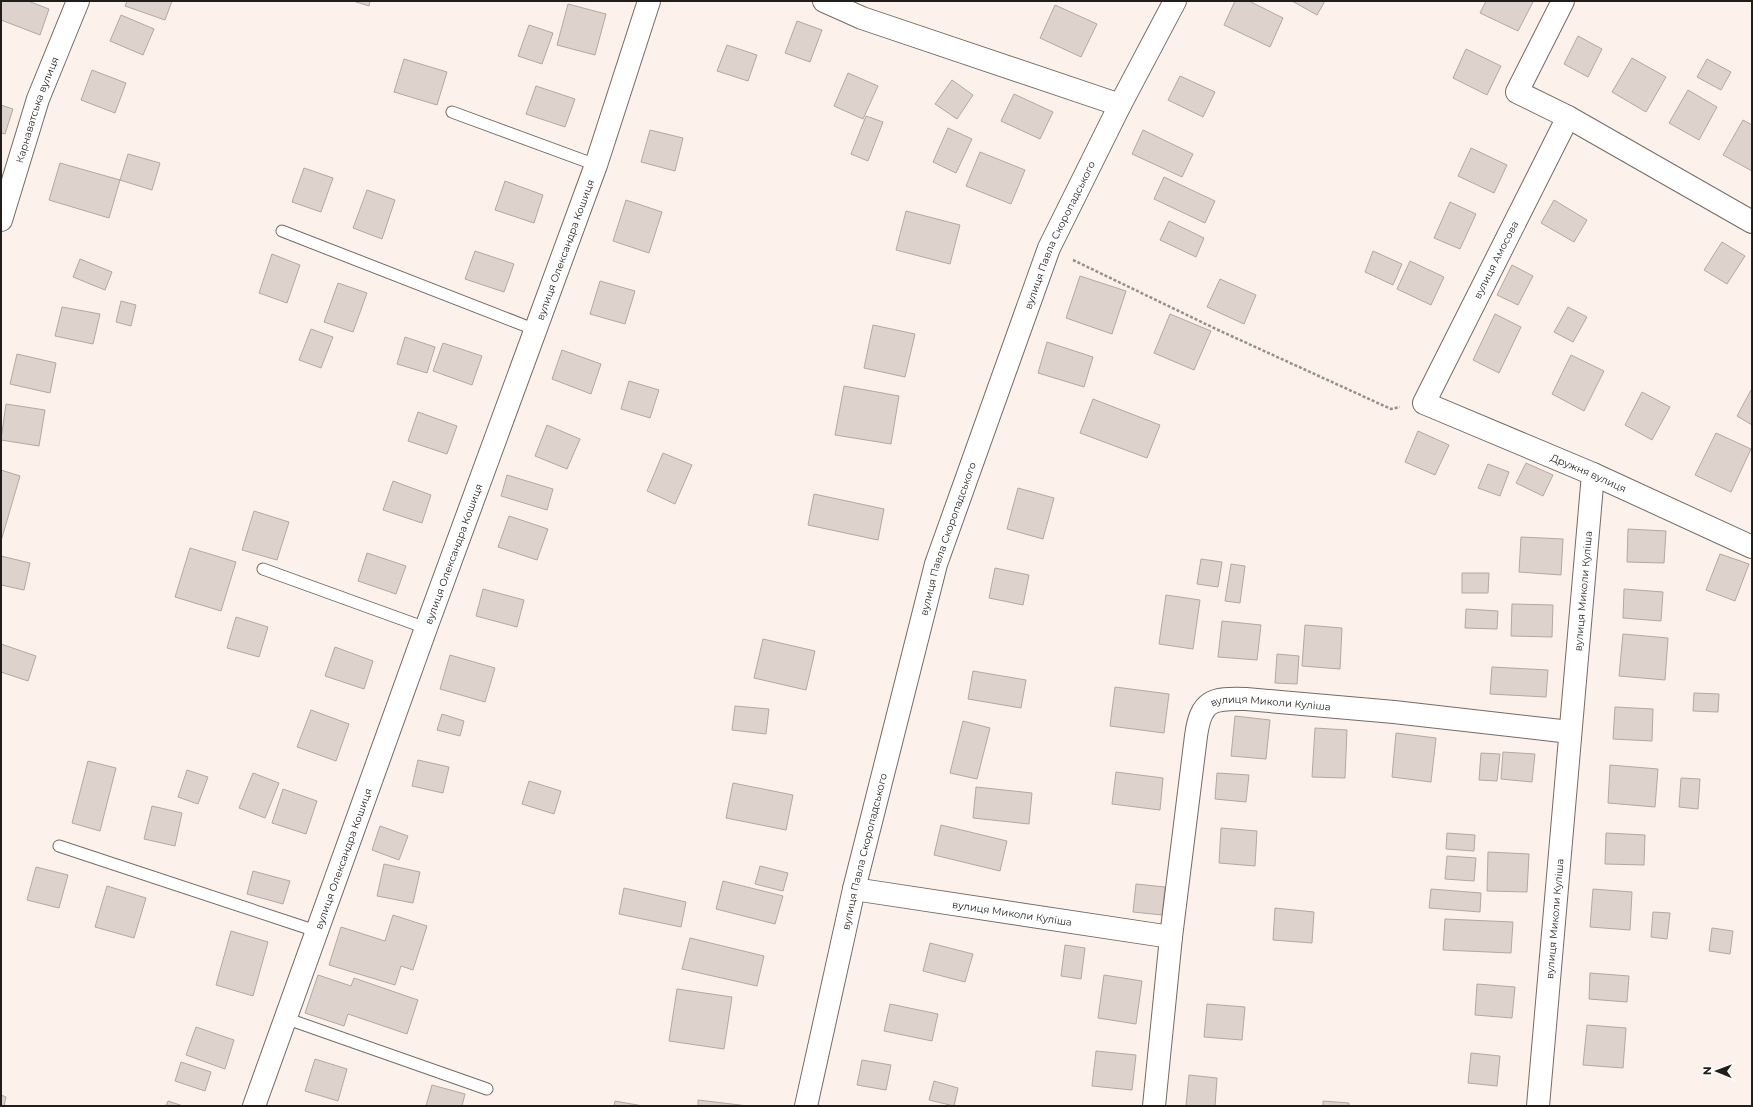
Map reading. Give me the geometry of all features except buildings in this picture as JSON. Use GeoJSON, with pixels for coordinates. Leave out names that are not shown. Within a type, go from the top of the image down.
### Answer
{"type":"FeatureCollection","features":[{"type":"Feature","properties":{"kind":"street","name":"Карнаватська вулиця"},"geometry":{"type":"LineString","coordinates":[[1,220],[38,99],[78,1]]}},
{"type":"Feature","properties":{"kind":"street","name":"вулиця Олександра Кошиця"},"geometry":{"type":"LineString","coordinates":[[254,1106],[426,628],[596,165],[649,1]]}},
{"type":"Feature","properties":{"kind":"street"},"geometry":{"type":"LineString","coordinates":[[824,1],[862,18],[1120,105]]}},
{"type":"Feature","properties":{"kind":"street","name":"вулиця Павла Скоропадського"},"geometry":{"type":"LineString","coordinates":[[806,1106],[854,889],[936,564],[1049,248],[1120,105],[1175,1]]}},
{"type":"Feature","properties":{"kind":"street"},"geometry":{"type":"LineString","coordinates":[[1563,1],[1517,92],[1568,117],[1752,222]]}},
{"type":"Feature","properties":{"kind":"street","name":"вулиця Амосова"},"geometry":{"type":"LineString","coordinates":[[1424,403],[1568,117]]}},
{"type":"Feature","properties":{"kind":"street","name":"Дружня вулиця"},"geometry":{"type":"LineString","coordinates":[[1424,403],[1593,474],[1752,547]]}},
{"type":"Feature","properties":{"kind":"street","name":"вулиця Миколи Куліша"},"geometry":{"type":"LineString","coordinates":[[1538,1106],[1593,474]]}},
{"type":"Feature","properties":{"kind":"street","name":"вулиця Миколи Куліша"},"geometry":{"type":"LineString","coordinates":[[1154,1106],[1171,937],[1198,720],[1208,704],[1224,698],[1246,698],[1386,711],[1570,732]]}},
{"type":"Feature","properties":{"kind":"street","name":"вулиця Миколи Куліша"},"geometry":{"type":"LineString","coordinates":[[854,889],[1171,937]]}},
{"type":"Feature","properties":{"kind":"lane"},"geometry":{"type":"LineString","coordinates":[[452,112],[596,165]]}},
{"type":"Feature","properties":{"kind":"lane"},"geometry":{"type":"LineString","coordinates":[[282,231],[536,330]]}},
{"type":"Feature","properties":{"kind":"lane"},"geometry":{"type":"LineString","coordinates":[[263,569],[426,628]]}},
{"type":"Feature","properties":{"kind":"lane"},"geometry":{"type":"LineString","coordinates":[[59,846],[316,931]]}},
{"type":"Feature","properties":{"kind":"lane"},"geometry":{"type":"LineString","coordinates":[[285,1018],[487,1089]]}},
{"type":"Feature","properties":{"kind":"path"},"geometry":{"type":"LineString","coordinates":[[1049,248],[1216,329],[1391,408],[1424,403]]}}]}
